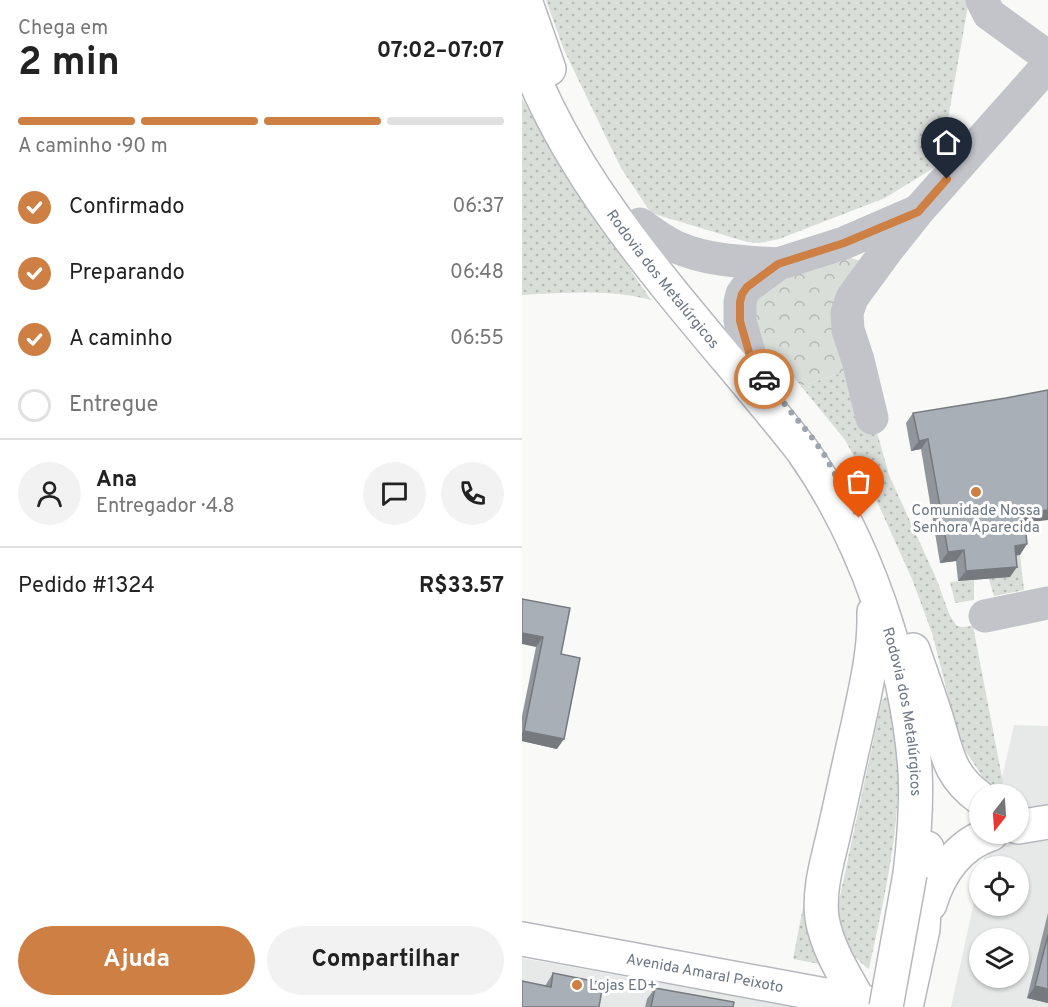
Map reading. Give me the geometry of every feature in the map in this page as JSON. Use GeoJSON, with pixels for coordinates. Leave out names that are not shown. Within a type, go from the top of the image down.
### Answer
{"type":"FeatureCollection","features":[{"type":"Feature","properties":{"kind":"main road","name":"Rodovia dos Metalúrgicos"},"geometry":{"type":"LineString","coordinates":[[525,0],[554,81],[592,153],[640,225],[679,277],[814,440],[838,478],[867,533],[907,633]]}},
{"type":"Feature","properties":{"kind":"main road","name":"Rodovia dos Metalúrgicos"},"geometry":{"type":"LineString","coordinates":[[522,47],[551,115],[596,190],[656,272],[785,428],[817,471],[852,537],[872,584],[893,647],[906,700],[915,771],[914,826],[925,876]]}},
{"type":"Feature","properties":{"kind":"main road"},"geometry":{"type":"LineString","coordinates":[[872,584],[874,631],[869,677],[829,853],[822,896],[822,915],[826,936],[834,956],[883,1006]]}},
{"type":"Feature","properties":{"kind":"main road"},"geometry":{"type":"LineString","coordinates":[[883,1006],[925,876],[930,814],[930,769],[925,724],[912,671],[907,633]]}},
{"type":"Feature","properties":{"kind":"main road"},"geometry":{"type":"LineString","coordinates":[[907,633],[953,771],[969,789]]}},
{"type":"Feature","properties":{"kind":"main road"},"geometry":{"type":"LineString","coordinates":[[1029,815],[1048,818]]}},
{"type":"Feature","properties":{"kind":"main road"},"geometry":{"type":"LineString","coordinates":[[1029,825],[1048,822]]}},
{"type":"Feature","properties":{"kind":"main road"},"geometry":{"type":"LineString","coordinates":[[925,876],[951,861],[970,844]]}},
{"type":"Feature","properties":{"kind":"main road"},"geometry":{"type":"LineString","coordinates":[[883,1006],[923,928],[932,898],[925,876]]}},
{"type":"Feature","properties":{"kind":"main road","name":"Avenida Amaral Peixoto"},"geometry":{"type":"LineString","coordinates":[[522,939],[883,1006]]}},
{"type":"Feature","properties":{"kind":"street"},"geometry":{"type":"LineString","coordinates":[[982,0],[989,14],[1048,57]]}},
{"type":"Feature","properties":{"kind":"street"},"geometry":{"type":"LineString","coordinates":[[872,418],[861,368],[848,330],[847,313],[852,298],[918,212],[1048,65]]}},
{"type":"Feature","properties":{"kind":"street"},"geometry":{"type":"LineString","coordinates":[[753,366],[740,321],[740,302],[747,287],[778,264],[855,239],[918,212]]}},
{"type":"Feature","properties":{"kind":"street"},"geometry":{"type":"LineString","coordinates":[[640,225],[677,247],[702,255],[732,261],[778,264]]}},
{"type":"Feature","properties":{"kind":"street"},"geometry":{"type":"LineString","coordinates":[[985,616],[1048,603]]}},
{"type":"Feature","properties":{"kind":"shaded area"},"geometry":{"type":"Polygon","coordinates":[[[1014,725],[1048,726],[1048,1007],[951,1007],[971,916],[1029,916],[1029,856],[985,856],[988,844],[1029,844],[1029,784],[1001,784],[1014,725]]]}},
{"type":"Feature","properties":{"kind":"shaded area"},"geometry":{"type":"Polygon","coordinates":[[[522,958],[795,1007],[522,1007],[522,958]]]}},
{"type":"Feature","properties":{"kind":"green space"},"geometry":{"type":"Polygon","coordinates":[[[546,0],[969,0],[940,164],[885,198],[779,239],[759,243],[747,242],[651,213],[621,168],[564,50],[546,0]]]}},
{"type":"Feature","properties":{"kind":"green space"},"geometry":{"type":"Polygon","coordinates":[[[522,98],[556,160],[651,300],[603,293],[522,295],[522,98]]]}},
{"type":"Feature","properties":{"kind":"green space"},"geometry":{"type":"Polygon","coordinates":[[[842,256],[866,262],[854,369],[801,386],[775,356],[769,360],[753,342],[754,290],[842,256]]]}},
{"type":"Feature","properties":{"kind":"green space"},"geometry":{"type":"Polygon","coordinates":[[[854,369],[876,429],[889,475],[936,578],[950,616],[957,626],[973,626],[1003,784],[992,784],[984,779],[965,750],[953,715],[932,633],[912,579],[870,486],[845,440],[801,386],[854,369]]]}},
{"type":"Feature","properties":{"kind":"green space"},"geometry":{"type":"Polygon","coordinates":[[[1020,555],[1024,590],[994,596],[989,579],[1008,556],[1020,555]]]}},
{"type":"Feature","properties":{"kind":"green space"},"geometry":{"type":"Polygon","coordinates":[[[974,580],[974,600],[955,603],[950,582],[974,580]]]}},
{"type":"Feature","properties":{"kind":"green space"},"geometry":{"type":"Polygon","coordinates":[[[886,697],[890,698],[896,732],[898,800],[890,868],[869,969],[855,957],[847,943],[837,910],[882,700],[886,697]]]}},
{"type":"Feature","properties":{"kind":"green space"},"geometry":{"type":"Polygon","coordinates":[[[805,897],[825,965],[793,959],[805,897]]]}},
{"type":"Feature","properties":{"kind":"building","name":"Comunidade Nossa Senhora Aparecida"},"geometry":{"type":"Polygon","coordinates":[[[1048,390],[1048,510],[1024,513],[1027,544],[1015,546],[1017,567],[966,571],[964,550],[948,552],[928,439],[919,441],[913,413],[1048,390]]]}},
{"type":"Feature","properties":{"kind":"building"},"geometry":{"type":"Polygon","coordinates":[[[522,599],[570,608],[561,654],[580,658],[564,739],[524,731],[543,637],[522,633],[522,599]]]}},
{"type":"Feature","properties":{"kind":"building"},"geometry":{"type":"Polygon","coordinates":[[[1048,935],[1048,989],[1035,986],[1048,935]]]}},
{"type":"Feature","properties":{"kind":"building"},"geometry":{"type":"Polygon","coordinates":[[[553,973],[603,983],[599,1007],[522,1007],[522,981],[551,987],[553,973]]]}},
{"type":"Feature","properties":{"kind":"building"},"geometry":{"type":"Polygon","coordinates":[[[655,988],[734,1002],[733,1007],[651,1007],[655,988]]]}},
{"type":"Feature","properties":{"kind":"way so far"},"geometry":{"type":"LineString","coordinates":[[764,379],[825,456],[859,518]]}},
{"type":"Feature","properties":{"kind":"place","name":"Comunidade Nossa Senhora Aparecida"},"geometry":{"type":"Point","coordinates":[976,492]}},
{"type":"Feature","properties":{"kind":"place","name":"Lojas ED+"},"geometry":{"type":"Point","coordinates":[577,985]}},
{"type":"Feature","properties":{"kind":"route"},"geometry":{"type":"LineString","coordinates":[[764,379],[753,366],[740,321],[740,302],[747,287],[778,264],[866,235],[918,212],[947,179]]}}]}
